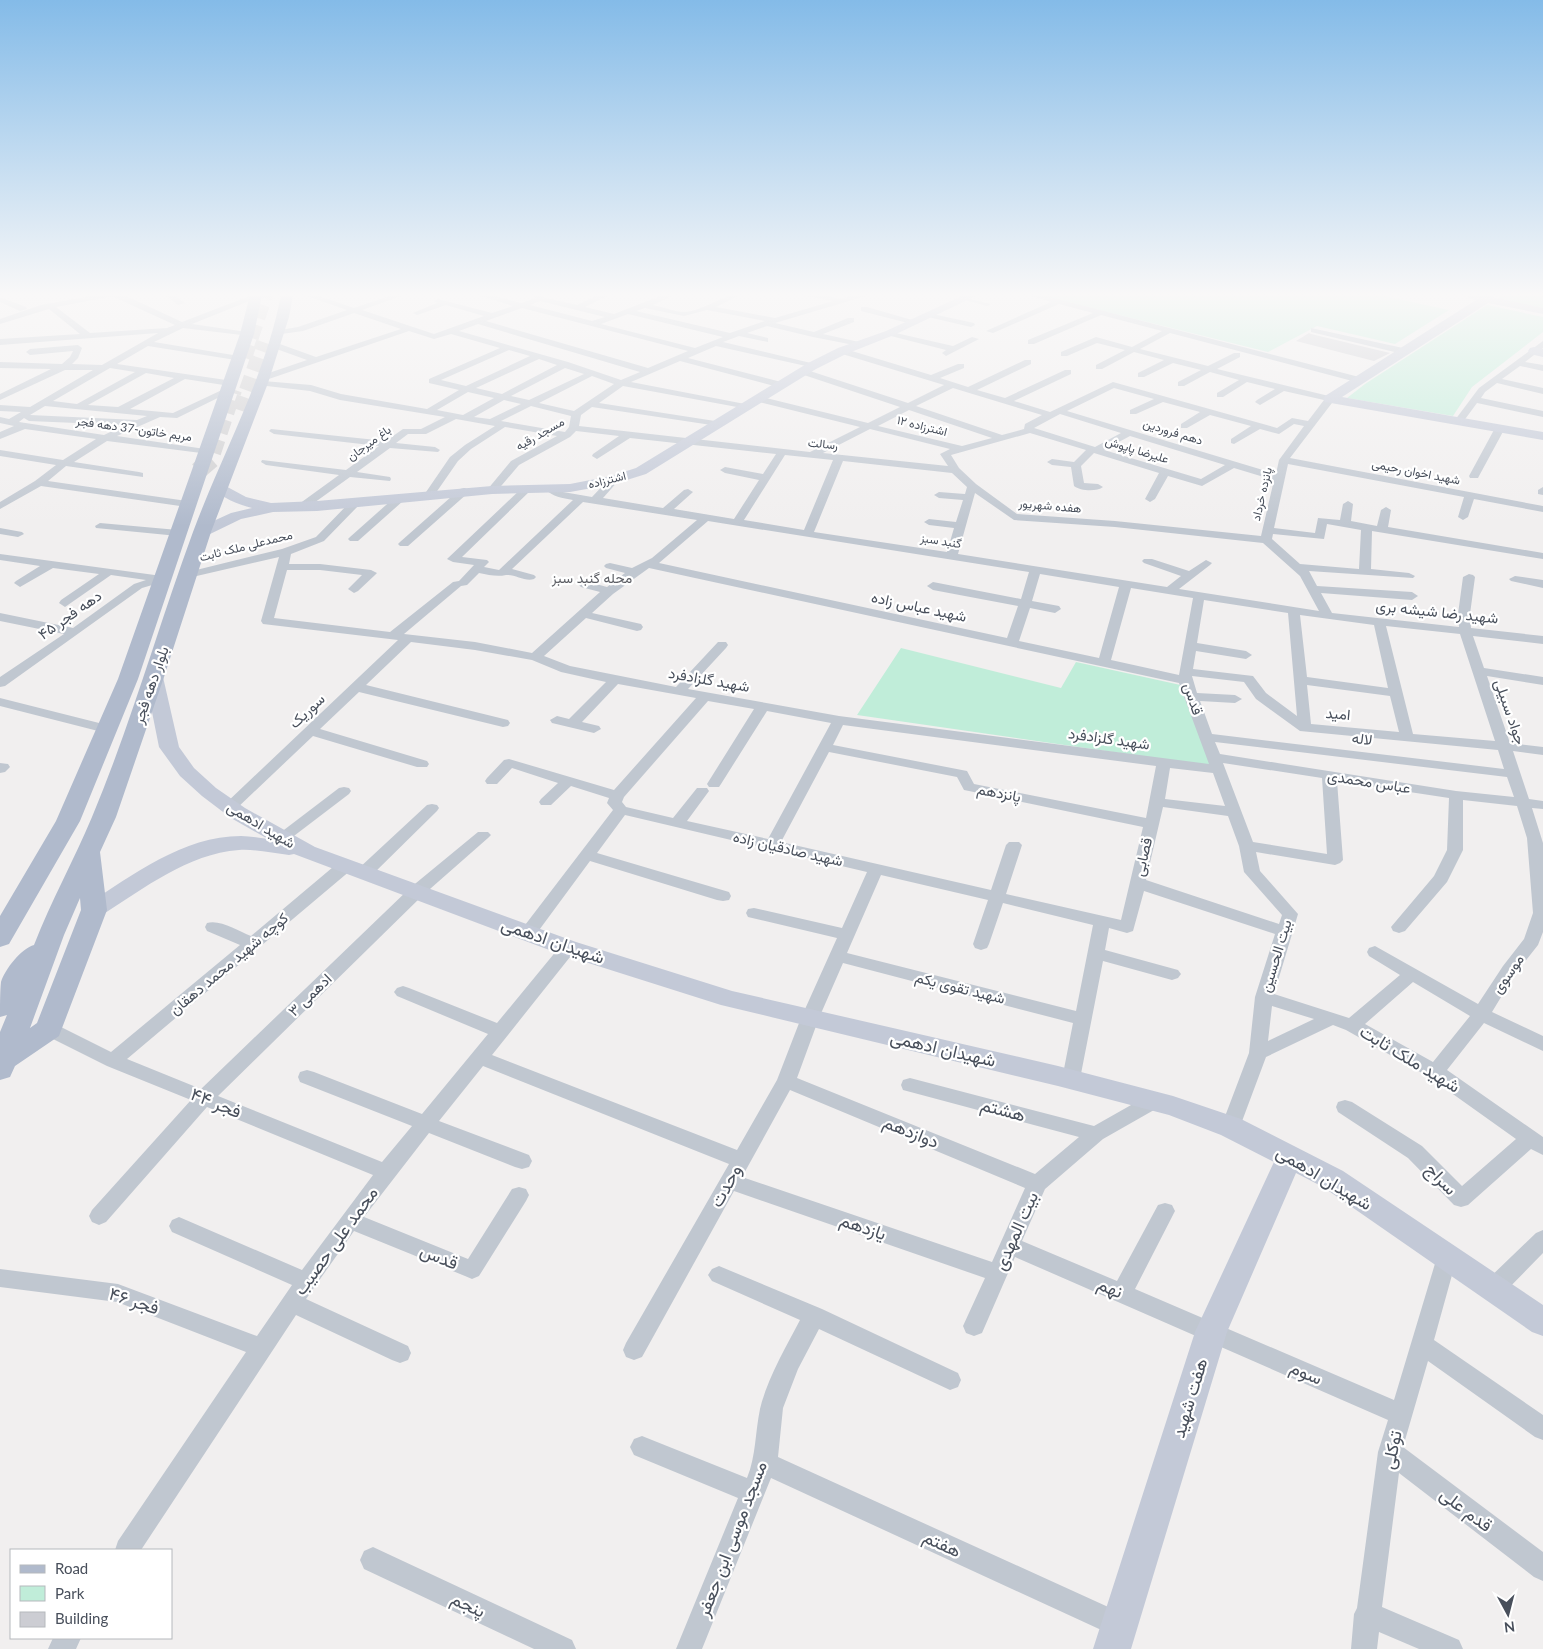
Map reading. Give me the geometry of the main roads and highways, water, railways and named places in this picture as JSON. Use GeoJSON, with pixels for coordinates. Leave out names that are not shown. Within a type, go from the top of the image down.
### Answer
{"type":"FeatureCollection","features":[{"type":"Feature","properties":{"kind":"main road","name":"بلوار دهه فجر"},"geometry":{"type":"LineString","coordinates":[[0,938],[68,821],[128,679],[205,452],[234,372]]}},
{"type":"Feature","properties":{"kind":"main road","name":"بلوار دهه فجر"},"geometry":{"type":"LineString","coordinates":[[1,1065],[51,935],[104,816],[154,677],[202,532],[265,372]]}},
{"type":"Feature","properties":{"kind":"main road"},"geometry":{"type":"LineString","coordinates":[[1,1065],[49,1028],[94,910],[89,851]]}},
{"type":"Feature","properties":{"kind":"main road"},"geometry":{"type":"LineString","coordinates":[[0,1008],[17,978],[51,935]]}},
{"type":"Feature","properties":{"kind":"tunnel"},"geometry":{"type":"LineString","coordinates":[[239,410],[252,372]]}},
{"type":"Feature","properties":{"kind":"tunnel"},"geometry":{"type":"LineString","coordinates":[[214,453],[235,390]]}},
{"type":"Feature","properties":{"kind":"tunnel"},"geometry":{"type":"LineString","coordinates":[[198,471],[212,459],[215,451]]}},
{"type":"Feature","properties":{"kind":"district","name":"محله گنبد سبز"},"geometry":{"type":"Point","coordinates":[592,578]}}]}
